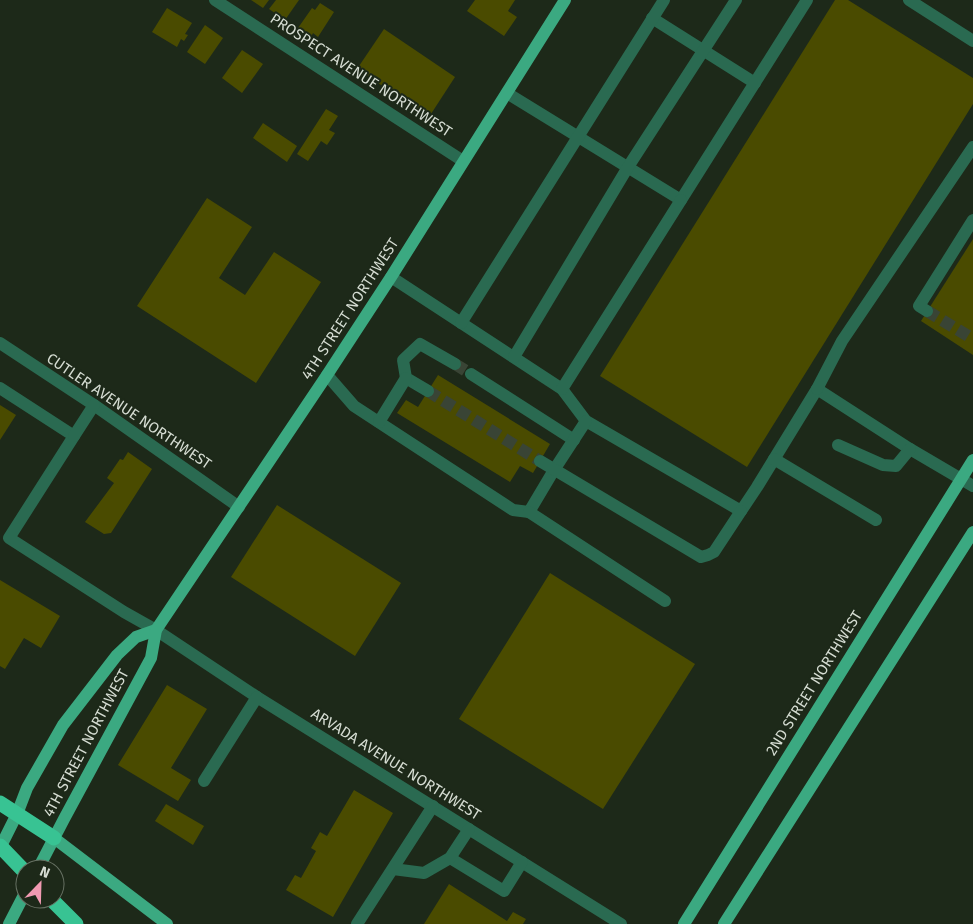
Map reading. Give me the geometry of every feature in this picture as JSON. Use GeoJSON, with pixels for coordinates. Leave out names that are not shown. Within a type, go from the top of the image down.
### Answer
{"type":"FeatureCollection","features":[{"type":"Feature","properties":{"kind":"highway"},"geometry":{"type":"LineString","coordinates":[[0,803],[54,838]]}},
{"type":"Feature","properties":{"kind":"highway"},"geometry":{"type":"LineString","coordinates":[[0,847],[15,862]]}},
{"type":"Feature","properties":{"kind":"highway"},"geometry":{"type":"LineString","coordinates":[[61,909],[76,924]]}},
{"type":"Feature","properties":{"kind":"main road","name":"4TH STREET NORTHWEST"},"geometry":{"type":"LineString","coordinates":[[43,859],[151,658],[156,630],[391,277],[565,0]]}},
{"type":"Feature","properties":{"kind":"main road","name":"2ND STREET NORTHWEST"},"geometry":{"type":"LineString","coordinates":[[684,924],[973,460]]}},
{"type":"Feature","properties":{"kind":"main road"},"geometry":{"type":"LineString","coordinates":[[724,924],[973,532]]}},
{"type":"Feature","properties":{"kind":"main road","name":"4TH STREET NORTHWEST"},"geometry":{"type":"LineString","coordinates":[[0,847],[17,814],[27,788],[62,725],[117,655],[136,637],[156,630]]}},
{"type":"Feature","properties":{"kind":"main road"},"geometry":{"type":"LineString","coordinates":[[54,838],[167,924]]}},
{"type":"Feature","properties":{"kind":"main road"},"geometry":{"type":"LineString","coordinates":[[9,924],[17,909]]}},
{"type":"Feature","properties":{"kind":"street","name":"PROSPECT AVENUE NORTHWEST"},"geometry":{"type":"LineString","coordinates":[[216,0],[463,161]]}},
{"type":"Feature","properties":{"kind":"street"},"geometry":{"type":"LineString","coordinates":[[461,322],[664,0]]}},
{"type":"Feature","properties":{"kind":"street"},"geometry":{"type":"LineString","coordinates":[[514,357],[628,167],[736,0]]}},
{"type":"Feature","properties":{"kind":"street"},"geometry":{"type":"LineString","coordinates":[[562,389],[807,0]]}},
{"type":"Feature","properties":{"kind":"street"},"geometry":{"type":"LineString","coordinates":[[916,2],[973,41]]}},
{"type":"Feature","properties":{"kind":"street"},"geometry":{"type":"LineString","coordinates":[[652,18],[755,83]]}},
{"type":"Feature","properties":{"kind":"street"},"geometry":{"type":"LineString","coordinates":[[508,93],[681,200]]}},
{"type":"Feature","properties":{"kind":"street"},"geometry":{"type":"LineString","coordinates":[[540,461],[701,557],[708,556],[714,552],[817,389],[842,341],[973,147]]}},
{"type":"Feature","properties":{"kind":"street"},"geometry":{"type":"LineString","coordinates":[[923,309],[973,220]]}},
{"type":"Feature","properties":{"kind":"street"},"geometry":{"type":"LineString","coordinates":[[391,277],[562,389],[586,421],[741,511]]}},
{"type":"Feature","properties":{"kind":"street","name":"CUTLER AVENUE NORTHWEST"},"geometry":{"type":"LineString","coordinates":[[0,343],[94,405],[239,507]]}},
{"type":"Feature","properties":{"kind":"street"},"geometry":{"type":"LineString","coordinates":[[379,422],[406,378],[403,360],[420,344],[455,364]]}},
{"type":"Feature","properties":{"kind":"street"},"geometry":{"type":"LineString","coordinates":[[471,374],[574,440]]}},
{"type":"Feature","properties":{"kind":"street"},"geometry":{"type":"LineString","coordinates":[[327,375],[354,406],[513,510],[529,512],[666,601]]}},
{"type":"Feature","properties":{"kind":"street"},"geometry":{"type":"LineString","coordinates":[[406,378],[428,391]]}},
{"type":"Feature","properties":{"kind":"street"},"geometry":{"type":"LineString","coordinates":[[0,388],[74,436]]}},
{"type":"Feature","properties":{"kind":"street"},"geometry":{"type":"LineString","coordinates":[[817,389],[910,449],[973,486]]}},
{"type":"Feature","properties":{"kind":"street"},"geometry":{"type":"LineString","coordinates":[[4,535],[94,405]]}},
{"type":"Feature","properties":{"kind":"street"},"geometry":{"type":"LineString","coordinates":[[529,512],[586,421]]}},
{"type":"Feature","properties":{"kind":"street"},"geometry":{"type":"LineString","coordinates":[[838,445],[883,465],[896,466],[910,449]]}},
{"type":"Feature","properties":{"kind":"street"},"geometry":{"type":"LineString","coordinates":[[774,459],[876,520]]}},
{"type":"Feature","properties":{"kind":"street","name":"ARVADA AVENUE NORTHWEST"},"geometry":{"type":"LineString","coordinates":[[4,535],[124,612],[156,630],[257,697],[620,924]]}},
{"type":"Feature","properties":{"kind":"street"},"geometry":{"type":"LineString","coordinates":[[204,781],[257,697]]}},
{"type":"Feature","properties":{"kind":"street"},"geometry":{"type":"LineString","coordinates":[[357,924],[433,806]]}},
{"type":"Feature","properties":{"kind":"street"},"geometry":{"type":"LineString","coordinates":[[393,869],[424,874],[450,858],[469,829]]}},
{"type":"Feature","properties":{"kind":"street"},"geometry":{"type":"LineString","coordinates":[[450,858],[504,892],[522,862]]}},
{"type":"Feature","properties":{"kind":"building"},"geometry":{"type":"Polygon","coordinates":[[[251,0],[269,0],[263,8],[251,0]]]}},
{"type":"Feature","properties":{"kind":"building"},"geometry":{"type":"Polygon","coordinates":[[[276,0],[299,0],[285,20],[269,9],[276,0]]]}},
{"type":"Feature","properties":{"kind":"building"},"geometry":{"type":"Polygon","coordinates":[[[475,0],[515,0],[508,11],[517,17],[504,36],[467,11],[475,0]]]}},
{"type":"Feature","properties":{"kind":"building"},"geometry":{"type":"Polygon","coordinates":[[[835,0],[848,0],[973,78],[973,104],[747,467],[600,376],[835,0]]]}},
{"type":"Feature","properties":{"kind":"building"},"geometry":{"type":"Polygon","coordinates":[[[320,3],[334,12],[318,37],[313,33],[311,37],[298,28],[312,8],[315,10],[320,3]]]}},
{"type":"Feature","properties":{"kind":"building"},"geometry":{"type":"Polygon","coordinates":[[[167,8],[192,23],[185,34],[188,35],[184,41],[181,39],[177,47],[152,32],[167,8]]]}},
{"type":"Feature","properties":{"kind":"building"},"geometry":{"type":"Polygon","coordinates":[[[205,25],[223,38],[205,64],[187,52],[205,25]]]}},
{"type":"Feature","properties":{"kind":"building"},"geometry":{"type":"Polygon","coordinates":[[[384,29],[455,77],[429,117],[357,69],[384,29]]]}},
{"type":"Feature","properties":{"kind":"building"},"geometry":{"type":"Polygon","coordinates":[[[242,50],[263,64],[242,93],[222,78],[242,50]]]}},
{"type":"Feature","properties":{"kind":"building"},"geometry":{"type":"Polygon","coordinates":[[[326,109],[338,116],[329,130],[335,133],[327,145],[321,141],[308,161],[297,154],[326,109]]]}},
{"type":"Feature","properties":{"kind":"building"},"geometry":{"type":"Polygon","coordinates":[[[263,123],[297,146],[287,162],[253,138],[263,123]]]}},
{"type":"Feature","properties":{"kind":"building"},"geometry":{"type":"Polygon","coordinates":[[[207,198],[252,227],[219,278],[245,295],[274,252],[321,282],[256,383],[137,306],[207,198]]]}},
{"type":"Feature","properties":{"kind":"building"},"geometry":{"type":"Polygon","coordinates":[[[973,239],[973,355],[921,321],[973,239]]]}},
{"type":"Feature","properties":{"kind":"building"},"geometry":{"type":"Polygon","coordinates":[[[438,375],[550,444],[533,473],[520,466],[510,482],[397,413],[406,400],[418,407],[438,375]]]}},
{"type":"Feature","properties":{"kind":"building"},"geometry":{"type":"Polygon","coordinates":[[[0,405],[16,415],[0,440],[0,405]]]}},
{"type":"Feature","properties":{"kind":"building"},"geometry":{"type":"Polygon","coordinates":[[[128,452],[152,469],[111,533],[104,534],[85,522],[114,483],[107,478],[120,459],[123,460],[128,452]]]}},
{"type":"Feature","properties":{"kind":"building"},"geometry":{"type":"Polygon","coordinates":[[[277,505],[401,583],[355,656],[231,577],[277,505]]]}},
{"type":"Feature","properties":{"kind":"building"},"geometry":{"type":"Polygon","coordinates":[[[550,573],[695,664],[603,809],[459,719],[550,573]]]}},
{"type":"Feature","properties":{"kind":"building"},"geometry":{"type":"Polygon","coordinates":[[[0,580],[60,616],[41,648],[24,638],[5,669],[0,666],[0,580]]]}},
{"type":"Feature","properties":{"kind":"building"},"geometry":{"type":"Polygon","coordinates":[[[167,685],[207,709],[171,768],[191,780],[178,801],[118,765],[167,685]]]}},
{"type":"Feature","properties":{"kind":"building"},"geometry":{"type":"Polygon","coordinates":[[[354,790],[393,813],[333,917],[286,890],[295,875],[301,878],[316,851],[311,848],[320,832],[327,836],[354,790]]]}},
{"type":"Feature","properties":{"kind":"building"},"geometry":{"type":"Polygon","coordinates":[[[166,804],[204,826],[193,845],[155,821],[166,804]]]}},
{"type":"Feature","properties":{"kind":"building"},"geometry":{"type":"Polygon","coordinates":[[[449,884],[507,921],[513,912],[526,919],[523,924],[424,924],[449,884]]]}},
{"type":"Feature","properties":{"kind":"tunnel"},"geometry":{"type":"LineString","coordinates":[[927,311],[973,339]]}},
{"type":"Feature","properties":{"kind":"tunnel"},"geometry":{"type":"LineString","coordinates":[[455,364],[471,374]]}},
{"type":"Feature","properties":{"kind":"tunnel"},"geometry":{"type":"LineString","coordinates":[[428,391],[540,461]]}}]}
